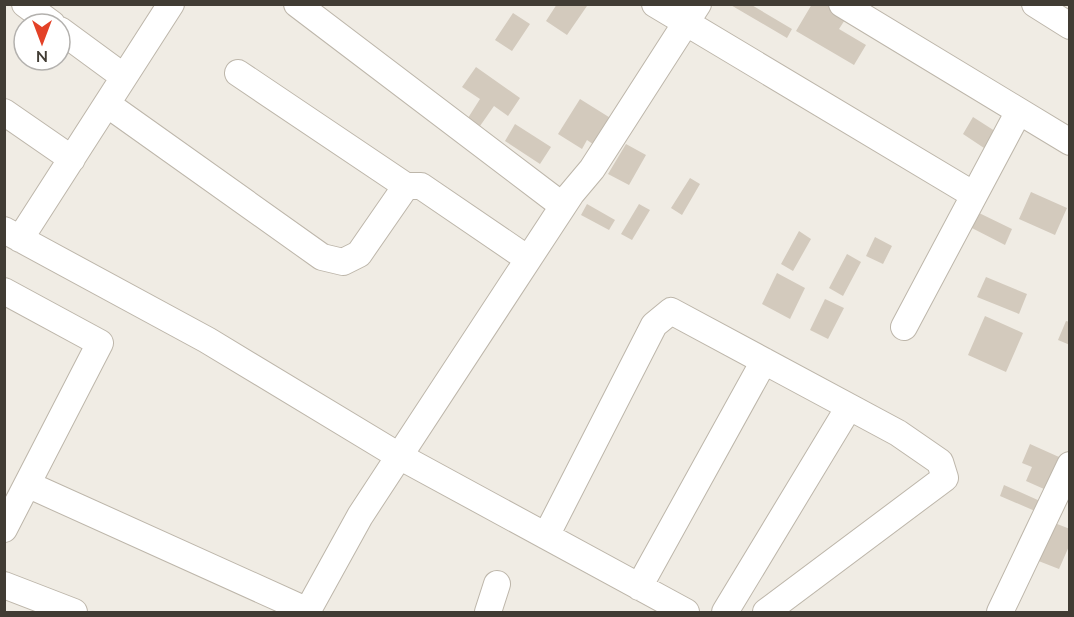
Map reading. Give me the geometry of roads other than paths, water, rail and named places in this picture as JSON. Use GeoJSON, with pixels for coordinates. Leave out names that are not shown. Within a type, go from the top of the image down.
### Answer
{"type":"FeatureCollection","features":[{"type":"Feature","properties":{"kind":"street"},"geometry":{"type":"LineString","coordinates":[[297,4],[563,206]]}},
{"type":"Feature","properties":{"kind":"street"},"geometry":{"type":"LineString","coordinates":[[655,4],[692,14],[974,195]]}},
{"type":"Feature","properties":{"kind":"street"},"geometry":{"type":"LineString","coordinates":[[842,4],[1070,142]]}},
{"type":"Feature","properties":{"kind":"street"},"geometry":{"type":"LineString","coordinates":[[1035,4],[1070,26]]}},
{"type":"Feature","properties":{"kind":"street"},"geometry":{"type":"LineString","coordinates":[[166,6],[72,159],[12,234],[207,340],[399,456],[686,612]]}},
{"type":"Feature","properties":{"kind":"street"},"geometry":{"type":"LineString","coordinates":[[29,485],[307,612],[360,516],[563,206],[592,169],[692,14]]}},
{"type":"Feature","properties":{"kind":"street"},"geometry":{"type":"LineString","coordinates":[[72,39],[124,77]]}},
{"type":"Feature","properties":{"kind":"street"},"geometry":{"type":"LineString","coordinates":[[238,73],[406,186],[421,186],[528,260]]}},
{"type":"Feature","properties":{"kind":"street"},"geometry":{"type":"LineString","coordinates":[[107,104],[322,257],[343,262],[359,254],[406,186]]}},
{"type":"Feature","properties":{"kind":"street"},"geometry":{"type":"LineString","coordinates":[[904,327],[1019,111]]}},
{"type":"Feature","properties":{"kind":"street"},"geometry":{"type":"LineString","coordinates":[[4,112],[72,159]]}},
{"type":"Feature","properties":{"kind":"street"},"geometry":{"type":"LineString","coordinates":[[4,291],[100,343],[29,485],[4,529]]}},
{"type":"Feature","properties":{"kind":"street"},"geometry":{"type":"LineString","coordinates":[[546,536],[654,325],[671,311],[898,433],[940,462],[945,478],[766,612]]}},
{"type":"Feature","properties":{"kind":"street"},"geometry":{"type":"LineString","coordinates":[[639,586],[764,361]]}},
{"type":"Feature","properties":{"kind":"street"},"geometry":{"type":"LineString","coordinates":[[725,612],[849,407]]}},
{"type":"Feature","properties":{"kind":"street"},"geometry":{"type":"LineString","coordinates":[[1000,612],[1070,465]]}},
{"type":"Feature","properties":{"kind":"street"},"geometry":{"type":"LineString","coordinates":[[488,612],[497,584]]}},
{"type":"Feature","properties":{"kind":"street"},"geometry":{"type":"LineString","coordinates":[[4,585],[74,612]]}}]}
